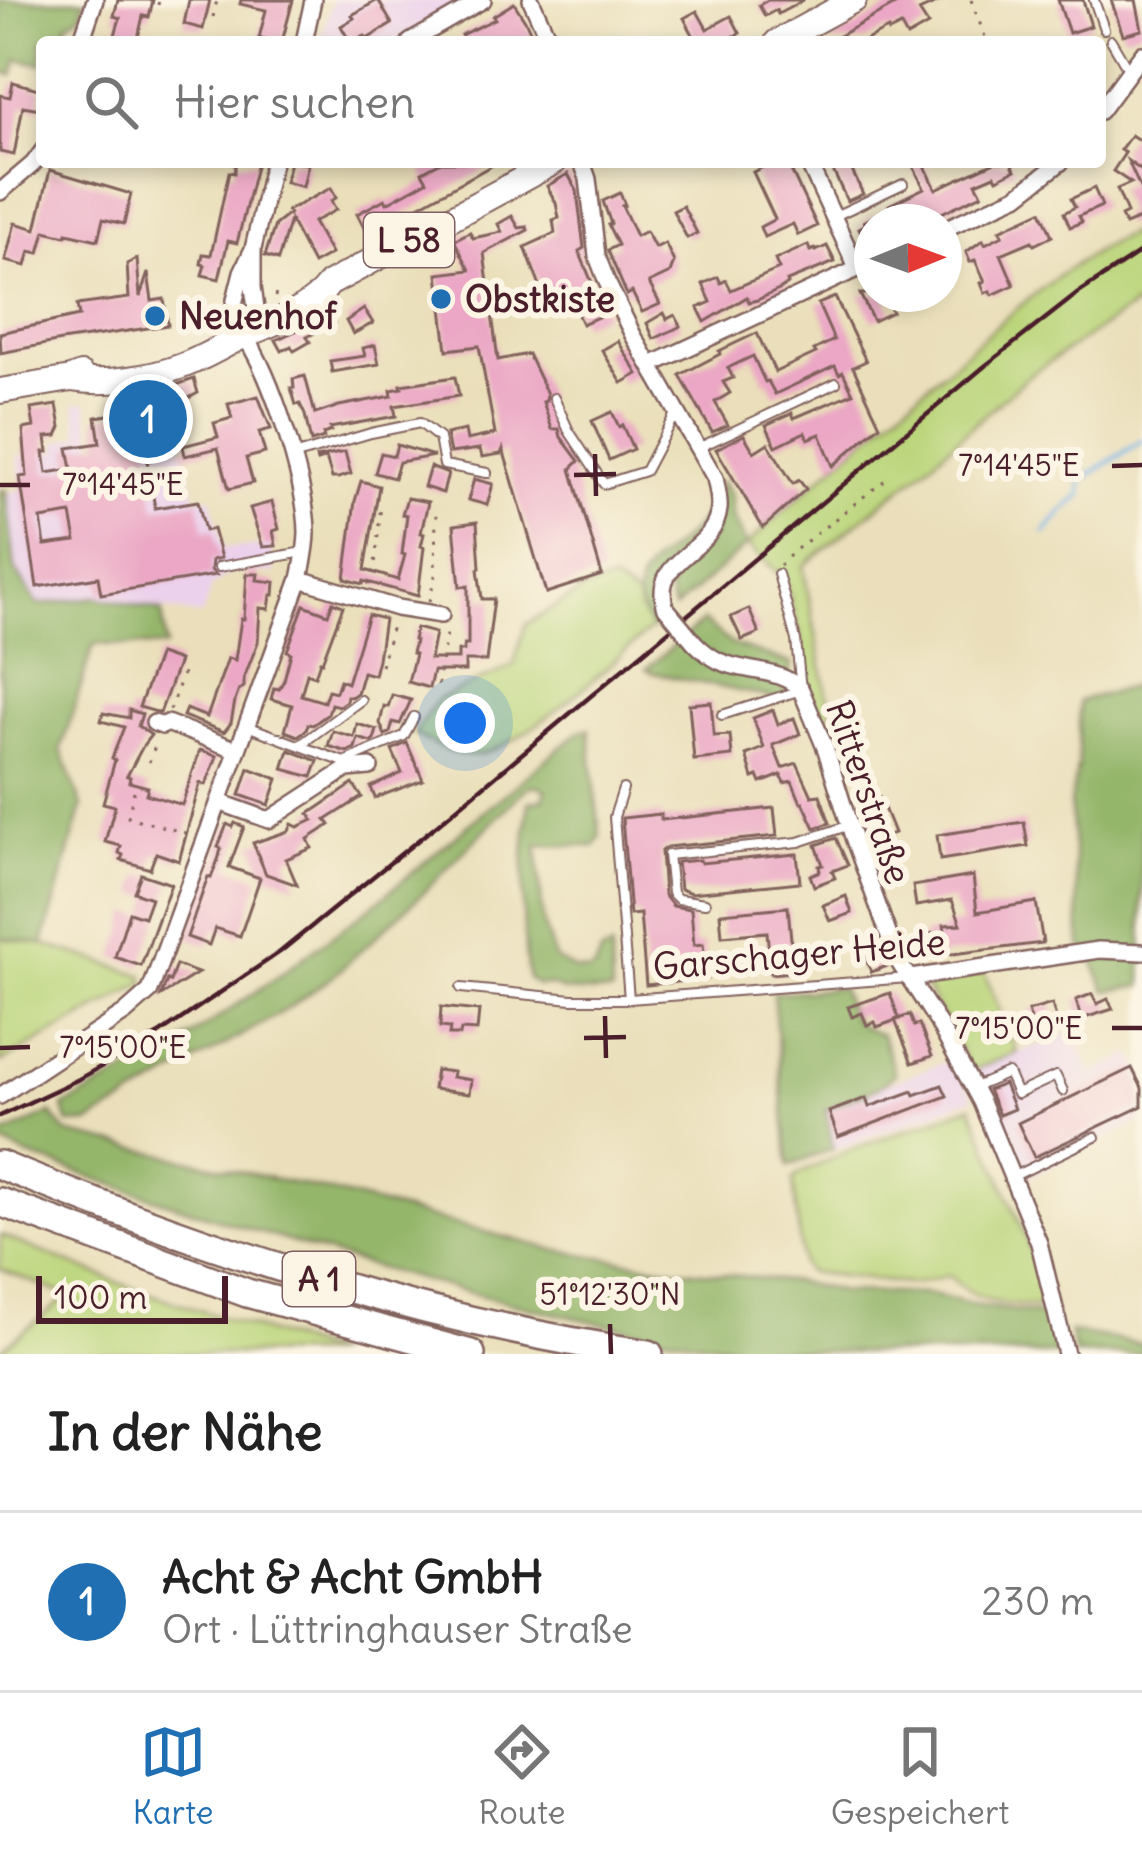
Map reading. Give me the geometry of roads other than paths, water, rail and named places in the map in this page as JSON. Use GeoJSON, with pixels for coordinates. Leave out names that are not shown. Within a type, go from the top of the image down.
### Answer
{"type":"FeatureCollection","features":[{"type":"Feature","properties":{"kind":"highway","name":"A 1"},"geometry":{"type":"LineString","coordinates":[[0,1165],[170,1230],[320,1280],[437,1312],[649,1354]]}},
{"type":"Feature","properties":{"kind":"highway","name":"A 1"},"geometry":{"type":"LineString","coordinates":[[0,1202],[247,1293],[472,1354]]}},
{"type":"Feature","properties":{"kind":"main road"},"geometry":{"type":"LineString","coordinates":[[788,36],[854,0]]}},
{"type":"Feature","properties":{"kind":"main road","name":"L 58"},"geometry":{"type":"LineString","coordinates":[[0,391],[181,366],[317,284],[329,284],[543,168]]}},
{"type":"Feature","properties":{"kind":"street"},"geometry":{"type":"LineString","coordinates":[[84,36],[94,0]]}},
{"type":"Feature","properties":{"kind":"street"},"geometry":{"type":"LineString","coordinates":[[304,36],[313,0]]}},
{"type":"Feature","properties":{"kind":"street"},"geometry":{"type":"LineString","coordinates":[[420,36],[483,0]]}},
{"type":"Feature","properties":{"kind":"street"},"geometry":{"type":"LineString","coordinates":[[531,0],[547,36]]}},
{"type":"Feature","properties":{"kind":"street"},"geometry":{"type":"LineString","coordinates":[[1106,102],[1142,54]]}},
{"type":"Feature","properties":{"kind":"street"},"geometry":{"type":"LineString","coordinates":[[0,192],[36,160]]}},
{"type":"Feature","properties":{"kind":"street"},"geometry":{"type":"LineString","coordinates":[[0,1096],[150,991],[300,579],[305,512],[253,287],[253,248],[272,168]]}},
{"type":"Feature","properties":{"kind":"street","name":"Ritterstraße"},"geometry":{"type":"LineString","coordinates":[[584,168],[597,256],[618,307],[715,478],[716,521],[666,574],[662,585],[666,608],[695,643],[723,663],[782,678],[801,690],[898,961],[938,1021],[972,1088],[1039,1243],[1066,1354]]}},
{"type":"Feature","properties":{"kind":"street"},"geometry":{"type":"LineString","coordinates":[[811,168],[854,248]]}},
{"type":"Feature","properties":{"kind":"street"},"geometry":{"type":"LineString","coordinates":[[962,221],[1018,196],[1036,173],[1047,168]]}},
{"type":"Feature","properties":{"kind":"street"},"geometry":{"type":"LineString","coordinates":[[651,364],[854,270]]}},
{"type":"Feature","properties":{"kind":"street"},"geometry":{"type":"LineString","coordinates":[[300,579],[397,608],[434,613]]}},
{"type":"Feature","properties":{"kind":"street"},"geometry":{"type":"LineString","coordinates":[[154,723],[237,750]]}},
{"type":"Feature","properties":{"kind":"street"},"geometry":{"type":"LineString","coordinates":[[219,802],[268,820],[347,769],[370,767]]}},
{"type":"Feature","properties":{"kind":"street","name":"Garschager Heide"},"geometry":{"type":"LineString","coordinates":[[911,978],[1099,950],[1142,952]]}},
{"type":"Feature","properties":{"kind":"lane"},"geometry":{"type":"LineString","coordinates":[[1094,0],[1104,28]]}},
{"type":"Feature","properties":{"kind":"lane"},"geometry":{"type":"LineString","coordinates":[[1111,40],[1128,69]]}},
{"type":"Feature","properties":{"kind":"lane"},"geometry":{"type":"LineString","coordinates":[[833,217],[903,184]]}},
{"type":"Feature","properties":{"kind":"lane"},"geometry":{"type":"LineString","coordinates":[[698,448],[836,382]]}},
{"type":"Feature","properties":{"kind":"lane"},"geometry":{"type":"LineString","coordinates":[[554,398],[569,431],[604,484],[645,471],[676,412]]}},
{"type":"Feature","properties":{"kind":"lane"},"geometry":{"type":"LineString","coordinates":[[292,457],[419,423],[439,438],[444,465],[487,473]]}},
{"type":"Feature","properties":{"kind":"lane"},"geometry":{"type":"LineString","coordinates":[[219,567],[305,552]]}},
{"type":"Feature","properties":{"kind":"lane"},"geometry":{"type":"LineString","coordinates":[[722,715],[801,690],[796,640],[778,574]]}},
{"type":"Feature","properties":{"kind":"lane"},"geometry":{"type":"LineString","coordinates":[[300,745],[361,700]]}},
{"type":"Feature","properties":{"kind":"lane"},"geometry":{"type":"LineString","coordinates":[[247,725],[344,762],[404,736],[414,717]]}},
{"type":"Feature","properties":{"kind":"lane"},"geometry":{"type":"LineString","coordinates":[[623,789],[614,817],[629,999]]}},
{"type":"Feature","properties":{"kind":"lane"},"geometry":{"type":"LineString","coordinates":[[705,903],[673,893],[668,856],[799,842],[849,825]]}},
{"type":"Feature","properties":{"kind":"lane","name":"Garschager Heide"},"geometry":{"type":"LineString","coordinates":[[461,988],[572,999],[629,999],[911,978]]}},
{"type":"Feature","properties":{"kind":"lane"},"geometry":{"type":"LineString","coordinates":[[972,1088],[1008,1072],[1017,1094],[1056,1076],[1063,1091]]}},
{"type":"Feature","properties":{"kind":"lane"},"geometry":{"type":"LineString","coordinates":[[1012,1177],[1095,1137]]}},
{"type":"Feature","properties":{"kind":"waterway"},"geometry":{"type":"LineString","coordinates":[[1045,533],[1081,496],[1081,480],[1142,441]]}},
{"type":"Feature","properties":{"kind":"railway"},"geometry":{"type":"LineString","coordinates":[[0,1116],[159,1034],[280,952],[985,366],[1077,294],[1142,251]]}},
{"type":"Feature","properties":{"kind":"place","name":"Obstkiste"},"geometry":{"type":"Point","coordinates":[441,299]}},
{"type":"Feature","properties":{"kind":"place","name":"Neuenhof"},"geometry":{"type":"Point","coordinates":[155,316]}},
{"type":"Feature","properties":{"kind":"place","name":"Acht & Acht GmbH"},"geometry":{"type":"Point","coordinates":[148,419]}}]}
